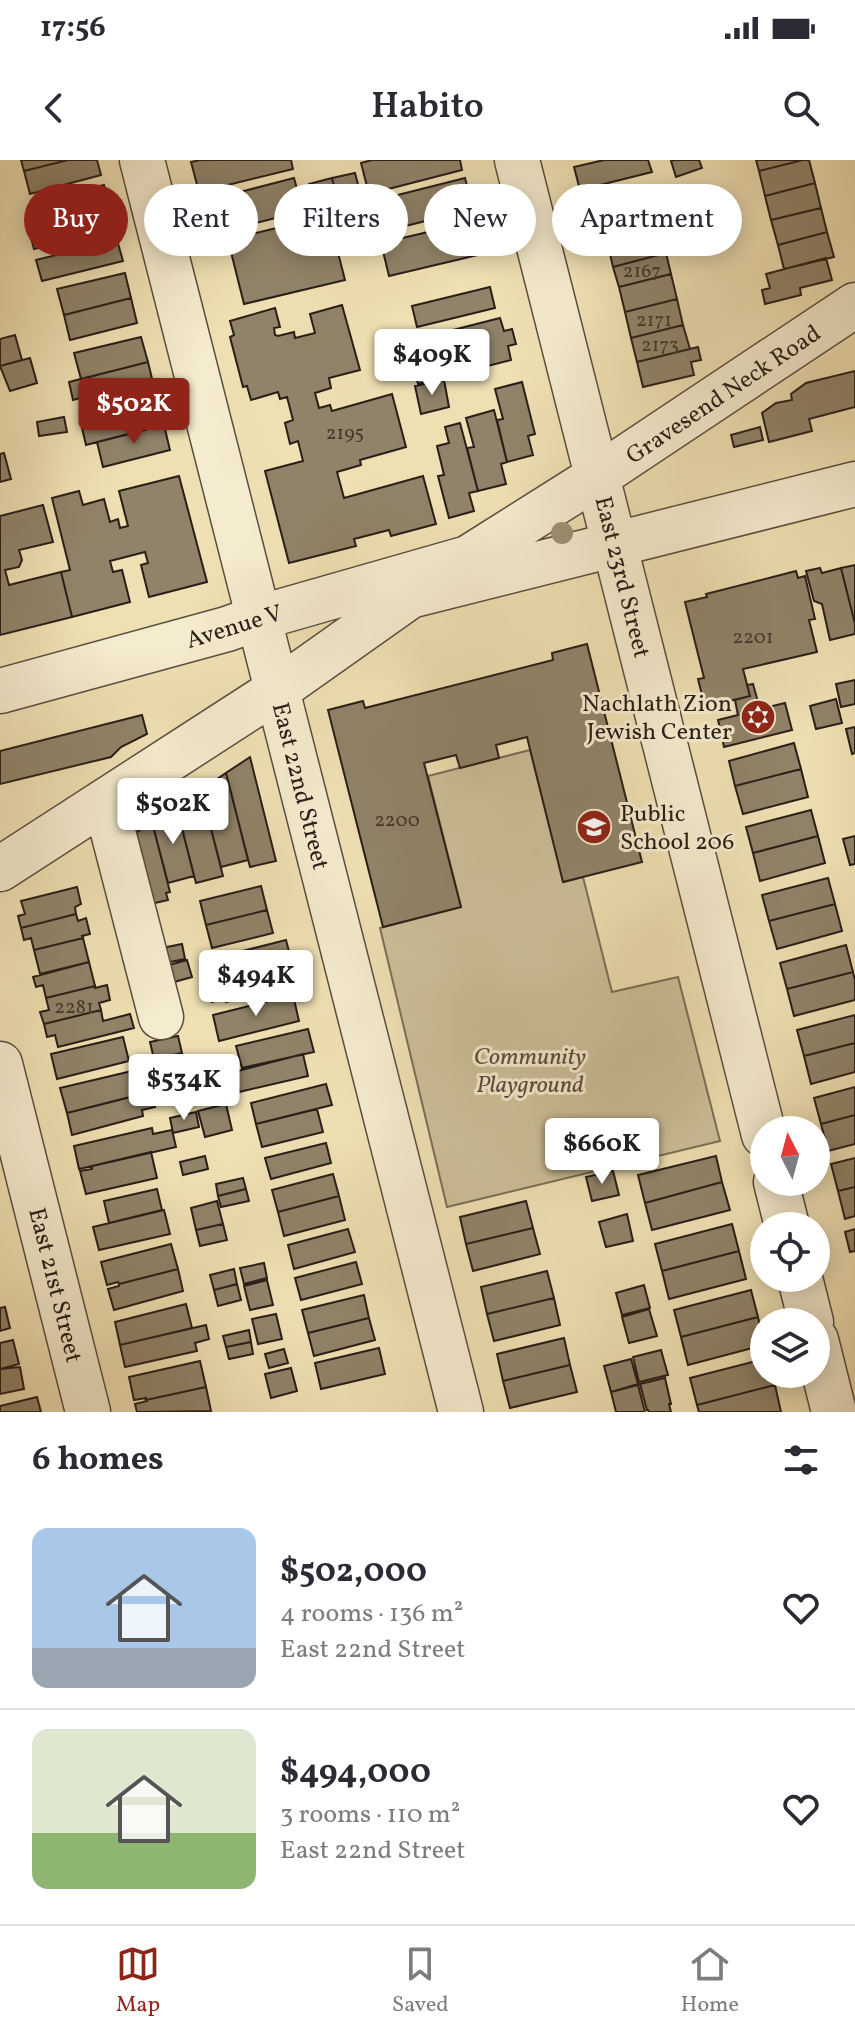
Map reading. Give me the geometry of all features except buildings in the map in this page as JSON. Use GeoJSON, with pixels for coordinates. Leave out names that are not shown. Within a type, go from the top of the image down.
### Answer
{"type":"FeatureCollection","features":[{"type":"Feature","properties":{"kind":"street","name":"East 22nd Street"},"geometry":{"type":"LineString","coordinates":[[142,160],[461,1412]]}},
{"type":"Feature","properties":{"kind":"street","name":"East 23rd Street"},"geometry":{"type":"LineString","coordinates":[[517,160],[759,1116]]}},
{"type":"Feature","properties":{"kind":"street","name":"Gravesend Neck Road"},"geometry":{"type":"LineString","coordinates":[[468,558],[598,476],[855,305]]}},
{"type":"Feature","properties":{"kind":"street"},"geometry":{"type":"LineString","coordinates":[[0,869],[277,690],[410,596],[855,484]]}},
{"type":"Feature","properties":{"kind":"street","name":"Avenue V"},"geometry":{"type":"LineString","coordinates":[[0,691],[227,629],[468,558]]}},
{"type":"Feature","properties":{"kind":"street"},"geometry":{"type":"LineString","coordinates":[[105,801],[161,1017]]}},
{"type":"Feature","properties":{"kind":"street","name":"East 21st Street"},"geometry":{"type":"LineString","coordinates":[[0,1064],[88,1412]]}},
{"type":"Feature","properties":{"kind":"street"},"geometry":{"type":"LineString","coordinates":[[828,1388],[834,1412]]}},
{"type":"Feature","properties":{"kind":"green space","name":"Community Playground"},"geometry":{"type":"Polygon","coordinates":[[[530,750],[564,882],[583,877],[612,992],[678,977],[720,1141],[447,1207],[380,928],[461,907],[428,776],[530,750]]]}},
{"type":"Feature","properties":{"kind":"place","name":"Nachlath Zion Jewish Center"},"geometry":{"type":"Point","coordinates":[758,717]}},
{"type":"Feature","properties":{"kind":"place","name":"Public School 206"},"geometry":{"type":"Point","coordinates":[594,827]}}]}
